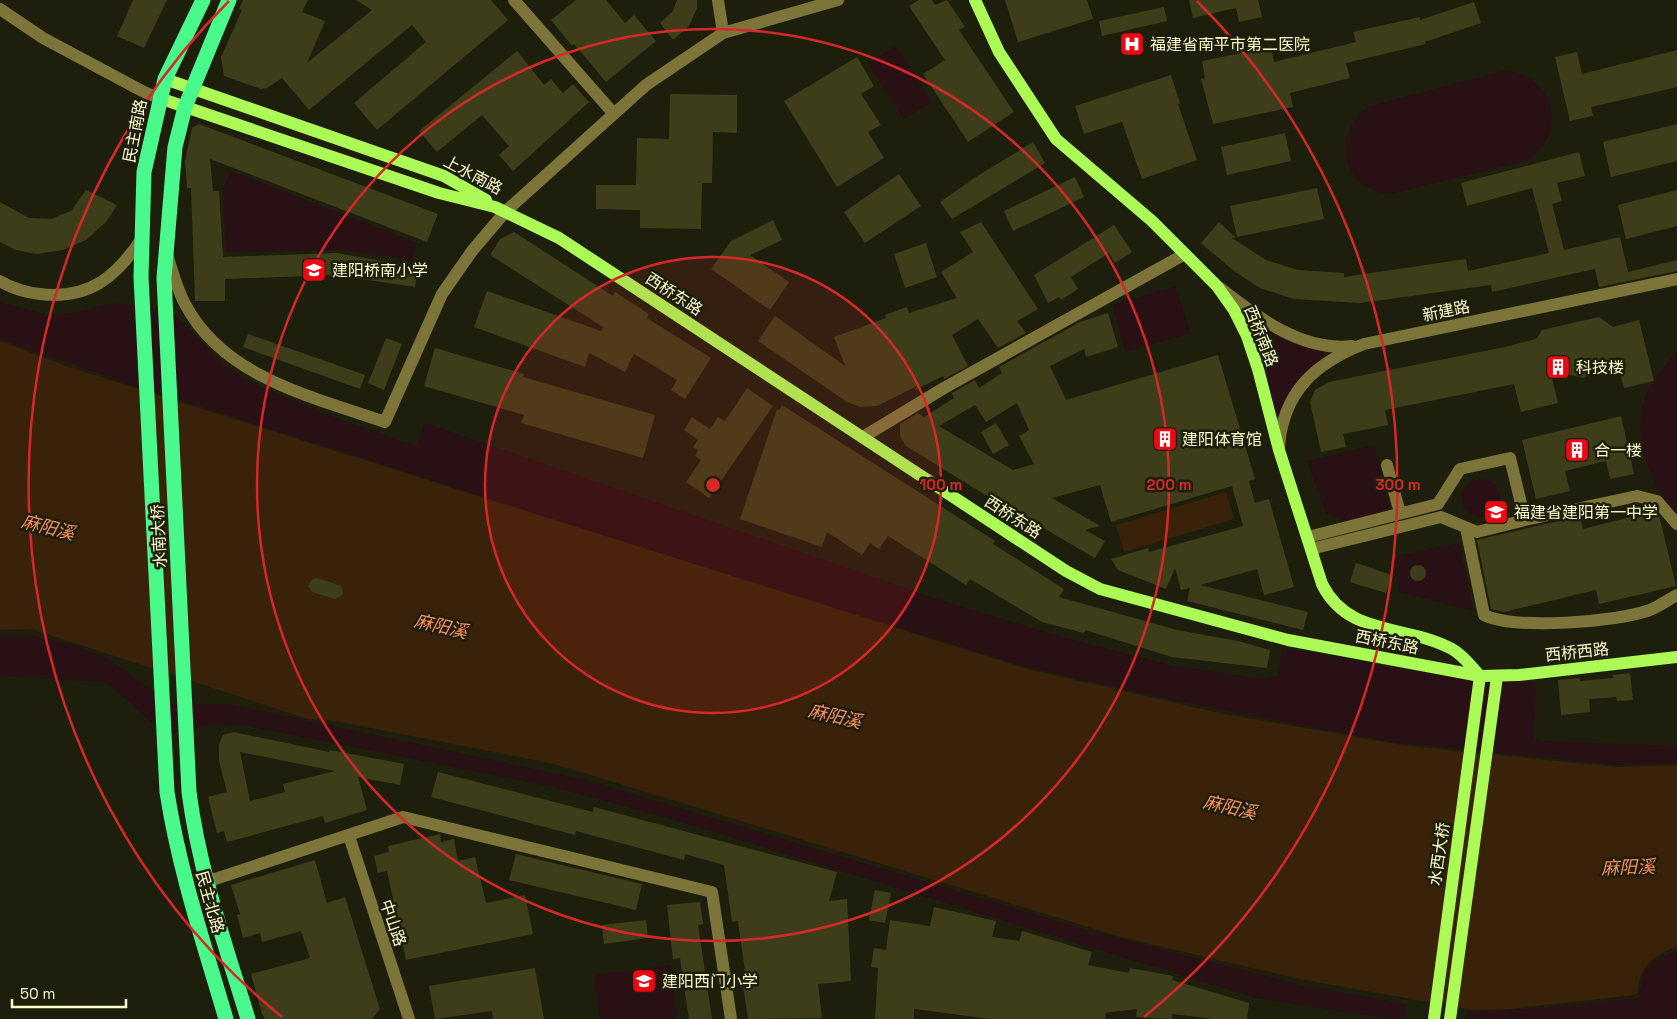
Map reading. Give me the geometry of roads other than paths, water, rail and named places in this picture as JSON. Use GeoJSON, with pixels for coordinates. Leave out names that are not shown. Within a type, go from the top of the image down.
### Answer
{"type":"FeatureCollection","features":[{"type":"Feature","properties":{"kind":"highway","name":"民主南路"},"geometry":{"type":"LineString","coordinates":[[142,277],[144,172],[159,98],[165,79],[203,0]]}},
{"type":"Feature","properties":{"kind":"highway"},"geometry":{"type":"LineString","coordinates":[[166,250],[175,147],[185,107],[229,0]]}},
{"type":"Feature","properties":{"kind":"highway","name":"水南大桥"},"geometry":{"type":"LineString","coordinates":[[166,250],[164,278],[188,792]]}},
{"type":"Feature","properties":{"kind":"highway","name":"水南大桥"},"geometry":{"type":"LineString","coordinates":[[142,277],[167,792]]}},
{"type":"Feature","properties":{"kind":"highway","name":"民主北路"},"geometry":{"type":"LineString","coordinates":[[167,792],[174,836],[187,890],[226,1019]]}},
{"type":"Feature","properties":{"kind":"highway","name":"民主北路"},"geometry":{"type":"LineString","coordinates":[[188,792],[195,836],[206,882],[248,1019]]}},
{"type":"Feature","properties":{"kind":"main road","name":"西桥南路"},"geometry":{"type":"LineString","coordinates":[[975,0],[999,52],[1056,139],[1152,221],[1217,286],[1234,310],[1247,336],[1267,400],[1279,450],[1322,584],[1329,598],[1344,612],[1358,620],[1444,645],[1460,655],[1480,676]]}},
{"type":"Feature","properties":{"kind":"main road","name":"上水南路"},"geometry":{"type":"LineString","coordinates":[[165,79],[444,176],[506,212]]}},
{"type":"Feature","properties":{"kind":"main road","name":"上水南路"},"geometry":{"type":"LineString","coordinates":[[159,98],[439,193],[506,212]]}},
{"type":"Feature","properties":{"kind":"main road","name":"西桥东路"},"geometry":{"type":"LineString","coordinates":[[506,212],[559,238],[1066,571],[1100,589],[1288,640],[1480,676]]}},
{"type":"Feature","properties":{"kind":"main road","name":"西桥西路"},"geometry":{"type":"LineString","coordinates":[[1480,676],[1497,677],[1677,658]]}},
{"type":"Feature","properties":{"kind":"main road","name":"水西大桥"},"geometry":{"type":"LineString","coordinates":[[1434,1019],[1480,676]]}},
{"type":"Feature","properties":{"kind":"main road"},"geometry":{"type":"LineString","coordinates":[[1450,1019],[1497,677]]}},
{"type":"Feature","properties":{"kind":"street"},"geometry":{"type":"LineString","coordinates":[[514,0],[614,114]]}},
{"type":"Feature","properties":{"kind":"street"},"geometry":{"type":"LineString","coordinates":[[718,0],[723,32]]}},
{"type":"Feature","properties":{"kind":"street"},"geometry":{"type":"LineString","coordinates":[[166,250],[185,305],[217,345],[233,358],[255,373],[288,388],[385,422],[442,294],[472,251],[506,212],[646,84],[723,32],[838,0]]}},
{"type":"Feature","properties":{"kind":"street"},"geometry":{"type":"LineString","coordinates":[[0,9],[43,38],[144,92],[159,98]]}},
{"type":"Feature","properties":{"kind":"street"},"geometry":{"type":"LineString","coordinates":[[0,281],[29,293],[45,295],[70,294],[86,290],[104,281],[120,269],[143,237]]}},
{"type":"Feature","properties":{"kind":"street"},"geometry":{"type":"LineString","coordinates":[[863,437],[944,388],[1185,254]]}},
{"type":"Feature","properties":{"kind":"street","name":"新建路"},"geometry":{"type":"LineString","coordinates":[[1279,450],[1284,418],[1291,402],[1303,385],[1328,360],[1364,344],[1677,279]]}},
{"type":"Feature","properties":{"kind":"street"},"geometry":{"type":"LineString","coordinates":[[1217,286],[1250,311],[1292,335],[1320,345],[1340,347],[1364,344]]}},
{"type":"Feature","properties":{"kind":"street"},"geometry":{"type":"LineString","coordinates":[[1310,543],[1400,513],[1438,504],[1460,470],[1510,458],[1525,520]]}},
{"type":"Feature","properties":{"kind":"street"},"geometry":{"type":"LineString","coordinates":[[1388,465],[1400,513]]}},
{"type":"Feature","properties":{"kind":"street"},"geometry":{"type":"LineString","coordinates":[[1310,543],[1442,517],[1476,532],[1637,496],[1657,501],[1677,524]]}},
{"type":"Feature","properties":{"kind":"street"},"geometry":{"type":"LineString","coordinates":[[1466,528],[1484,615],[1494,620],[1532,624],[1582,621],[1650,610],[1677,595]]}},
{"type":"Feature","properties":{"kind":"street"},"geometry":{"type":"LineString","coordinates":[[206,882],[403,817],[712,892],[731,1019]]}},
{"type":"Feature","properties":{"kind":"street","name":"中山路"},"geometry":{"type":"LineString","coordinates":[[349,836],[409,1019]]}},
{"type":"Feature","properties":{"kind":"water","name":"麻阳溪"},"geometry":{"type":"Polygon","coordinates":[[[0,341],[69,367],[1027,669],[1220,713],[1408,746],[1617,767],[1677,765],[1677,946],[1649,963],[1641,975],[1638,992],[1635,995],[1509,1009],[1474,1010],[1299,979],[1121,937],[554,764],[335,721],[308,719],[31,629],[0,630],[0,341]]]}},
{"type":"Feature","properties":{"kind":"water"},"geometry":{"type":"Polygon","coordinates":[[[1226,492],[1234,519],[1124,552],[1116,525],[1226,492]]]}},
{"type":"Feature","properties":{"kind":"place","name":"福建省南平市第二医院"},"geometry":{"type":"Point","coordinates":[1132,44]}},
{"type":"Feature","properties":{"kind":"place","name":"建阳桥南小学"},"geometry":{"type":"Point","coordinates":[314,270]}},
{"type":"Feature","properties":{"kind":"place","name":"科技楼"},"geometry":{"type":"Point","coordinates":[1558,367]}},
{"type":"Feature","properties":{"kind":"place","name":"建阳体育馆"},"geometry":{"type":"Point","coordinates":[1165,439]}},
{"type":"Feature","properties":{"kind":"place","name":"合一楼"},"geometry":{"type":"Point","coordinates":[1577,450]}},
{"type":"Feature","properties":{"kind":"place","name":"福建省建阳第一中学"},"geometry":{"type":"Point","coordinates":[1496,512]}},
{"type":"Feature","properties":{"kind":"place","name":"建阳西门小学"},"geometry":{"type":"Point","coordinates":[644,981]}}]}
